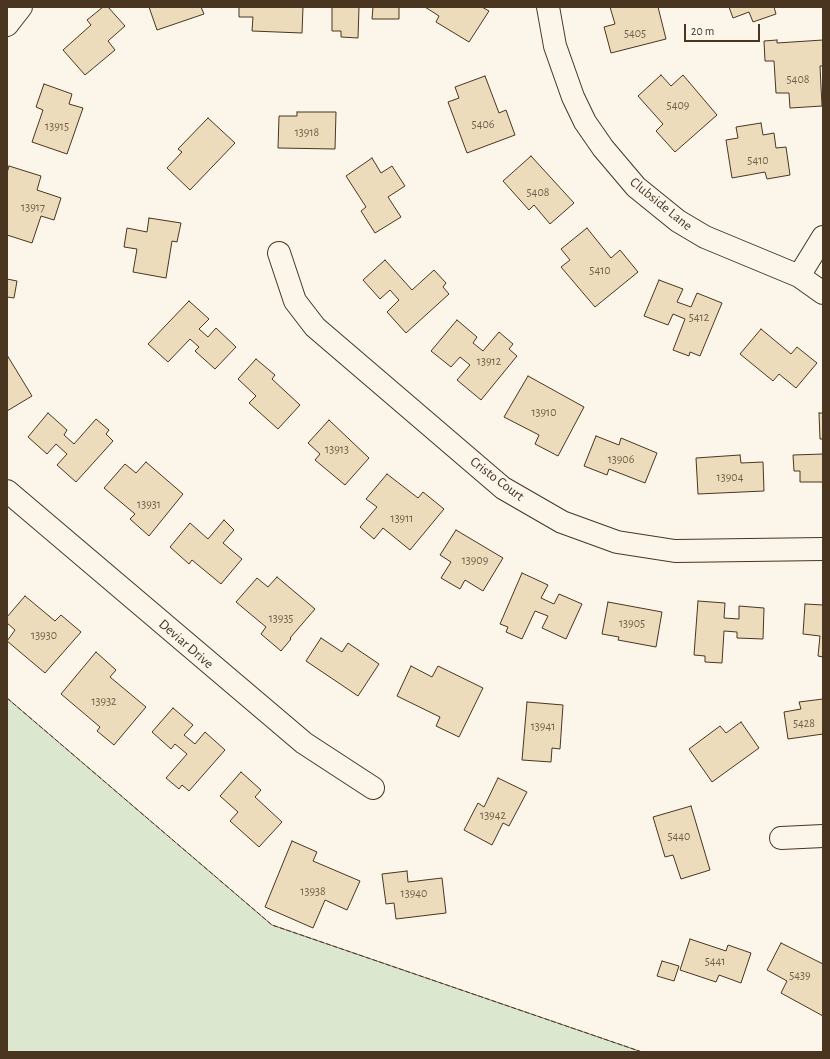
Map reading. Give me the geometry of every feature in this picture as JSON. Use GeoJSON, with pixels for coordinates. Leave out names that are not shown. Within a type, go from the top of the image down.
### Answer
{"type":"FeatureCollection","features":[{"type":"Feature","properties":{"kind":"street"},"geometry":{"type":"LineString","coordinates":[[7,25],[21,7]]}},
{"type":"Feature","properties":{"kind":"street","name":"Clubside Lane"},"geometry":{"type":"LineString","coordinates":[[548,7],[555,46],[576,103],[585,122],[603,148],[636,187],[678,221],[705,237],[799,276],[823,293]]}},
{"type":"Feature","properties":{"kind":"street"},"geometry":{"type":"LineString","coordinates":[[799,276],[823,237]]}},
{"type":"Feature","properties":{"kind":"street","name":"Cristo Court"},"geometry":{"type":"LineString","coordinates":[[279,253],[295,301],[315,327],[503,488],[562,522],[617,542],[676,551],[823,549]]}},
{"type":"Feature","properties":{"kind":"street","name":"Deviar Drive"},"geometry":{"type":"LineString","coordinates":[[7,491],[304,743],[373,788]]}},
{"type":"Feature","properties":{"kind":"street"},"geometry":{"type":"LineString","coordinates":[[782,838],[819,842]]}},
{"type":"Feature","properties":{"kind":"green space"},"geometry":{"type":"Polygon","coordinates":[[[7,698],[272,925],[642,1052],[7,1052],[7,698]]]}},
{"type":"Feature","properties":{"kind":"building"},"geometry":{"type":"Polygon","coordinates":[[[103,7],[108,7],[125,26],[108,41],[115,50],[85,75],[63,50],[91,25],[87,20],[103,7]]]}},
{"type":"Feature","properties":{"kind":"building"},"geometry":{"type":"Polygon","coordinates":[[[149,7],[201,7],[204,14],[157,30],[149,7]]]}},
{"type":"Feature","properties":{"kind":"building"},"geometry":{"type":"Polygon","coordinates":[[[239,7],[303,7],[302,33],[252,31],[253,17],[239,17],[239,7]]]}},
{"type":"Feature","properties":{"kind":"building"},"geometry":{"type":"Polygon","coordinates":[[[332,7],[359,7],[358,38],[341,37],[341,31],[332,31],[332,7]]]}},
{"type":"Feature","properties":{"kind":"building"},"geometry":{"type":"Polygon","coordinates":[[[373,7],[399,7],[399,19],[372,19],[373,7]]]}},
{"type":"Feature","properties":{"kind":"building"},"geometry":{"type":"Polygon","coordinates":[[[425,7],[482,7],[489,11],[469,42],[436,22],[439,16],[425,7]]]}},
{"type":"Feature","properties":{"kind":"building"},"geometry":{"type":"Polygon","coordinates":[[[610,7],[658,7],[666,39],[611,53],[604,27],[615,24],[610,7]]]}},
{"type":"Feature","properties":{"kind":"building"},"geometry":{"type":"Polygon","coordinates":[[[729,7],[774,7],[776,14],[753,22],[749,12],[733,18],[729,7]]]}},
{"type":"Feature","properties":{"kind":"building"},"geometry":{"type":"Polygon","coordinates":[[[777,40],[777,43],[823,40],[823,66],[820,66],[822,106],[790,108],[789,93],[776,93],[774,61],[765,61],[764,41],[777,40]]]}},
{"type":"Feature","properties":{"kind":"building"},"geometry":{"type":"Polygon","coordinates":[[[661,75],[671,86],[683,75],[717,115],[675,152],[656,131],[663,124],[638,96],[661,75]]]}},
{"type":"Feature","properties":{"kind":"building"},"geometry":{"type":"Polygon","coordinates":[[[485,76],[499,113],[506,110],[515,135],[467,153],[448,102],[459,98],[455,87],[485,76]]]}},
{"type":"Feature","properties":{"kind":"building"},"geometry":{"type":"Polygon","coordinates":[[[44,84],[72,94],[69,104],[83,108],[67,154],[32,142],[43,110],[36,107],[44,84]]]}},
{"type":"Feature","properties":{"kind":"building"},"geometry":{"type":"Polygon","coordinates":[[[297,112],[336,112],[335,149],[278,148],[279,116],[297,116],[297,112]]]}},
{"type":"Feature","properties":{"kind":"building"},"geometry":{"type":"Polygon","coordinates":[[[208,118],[235,143],[190,190],[167,168],[182,152],[178,149],[208,118]]]}},
{"type":"Feature","properties":{"kind":"building"},"geometry":{"type":"Polygon","coordinates":[[[761,123],[763,135],[774,133],[776,148],[786,147],[790,175],[767,179],[765,172],[732,178],[726,140],[738,138],[736,127],[761,123]]]}},
{"type":"Feature","properties":{"kind":"building"},"geometry":{"type":"Polygon","coordinates":[[[531,156],[574,203],[550,224],[534,205],[529,210],[503,181],[531,156]]]}},
{"type":"Feature","properties":{"kind":"building"},"geometry":{"type":"Polygon","coordinates":[[[372,158],[381,173],[392,166],[405,186],[388,197],[401,217],[375,233],[361,211],[366,207],[346,176],[372,158]]]}},
{"type":"Feature","properties":{"kind":"building"},"geometry":{"type":"Polygon","coordinates":[[[9,166],[41,176],[37,190],[61,198],[54,220],[41,216],[32,243],[7,235],[7,173],[9,166]]]}},
{"type":"Feature","properties":{"kind":"building"},"geometry":{"type":"Polygon","coordinates":[[[149,218],[181,223],[177,242],[172,241],[166,278],[133,272],[137,249],[124,247],[127,228],[147,232],[149,218]]]}},
{"type":"Feature","properties":{"kind":"building"},"geometry":{"type":"Polygon","coordinates":[[[587,228],[611,258],[620,250],[638,272],[595,307],[561,267],[570,260],[561,249],[587,228]]]}},
{"type":"Feature","properties":{"kind":"building"},"geometry":{"type":"Polygon","coordinates":[[[385,260],[412,290],[434,270],[446,283],[443,287],[449,294],[406,333],[387,312],[399,300],[390,290],[380,299],[363,280],[385,260]]]}},
{"type":"Feature","properties":{"kind":"building"},"geometry":{"type":"Polygon","coordinates":[[[7,279],[17,281],[14,298],[7,297],[7,279]]]}},
{"type":"Feature","properties":{"kind":"building"},"geometry":{"type":"Polygon","coordinates":[[[659,280],[683,289],[677,302],[691,307],[697,293],[722,303],[700,356],[690,352],[689,356],[673,350],[685,319],[673,314],[668,325],[644,316],[659,280]]]}},
{"type":"Feature","properties":{"kind":"building"},"geometry":{"type":"Polygon","coordinates":[[[189,301],[209,319],[199,329],[208,337],[216,328],[236,347],[215,369],[195,351],[199,347],[190,339],[168,362],[148,344],[189,301]]]}},
{"type":"Feature","properties":{"kind":"building"},"geometry":{"type":"Polygon","coordinates":[[[457,320],[477,337],[473,343],[483,351],[499,332],[513,344],[509,349],[517,356],[481,400],[457,380],[470,365],[460,357],[451,367],[431,351],[457,320]]]}},
{"type":"Feature","properties":{"kind":"building"},"geometry":{"type":"Polygon","coordinates":[[[761,329],[791,354],[797,347],[817,363],[796,388],[779,374],[773,381],[740,354],[761,329]]]}},
{"type":"Feature","properties":{"kind":"building"},"geometry":{"type":"Polygon","coordinates":[[[7,355],[32,396],[7,411],[7,355]]]}},
{"type":"Feature","properties":{"kind":"building"},"geometry":{"type":"Polygon","coordinates":[[[256,359],[275,375],[272,379],[300,405],[278,429],[249,403],[256,396],[238,379],[256,359]]]}},
{"type":"Feature","properties":{"kind":"building"},"geometry":{"type":"Polygon","coordinates":[[[528,376],[584,407],[558,456],[535,444],[539,435],[504,417],[528,376]]]}},
{"type":"Feature","properties":{"kind":"building"},"geometry":{"type":"Polygon","coordinates":[[[48,413],[67,430],[64,435],[74,444],[96,419],[109,430],[106,434],[113,441],[76,482],[57,465],[67,454],[56,444],[47,454],[28,437],[48,413]]]}},
{"type":"Feature","properties":{"kind":"building"},"geometry":{"type":"Polygon","coordinates":[[[819,413],[823,413],[823,439],[820,439],[819,413]]]}},
{"type":"Feature","properties":{"kind":"building"},"geometry":{"type":"Polygon","coordinates":[[[329,420],[369,458],[345,485],[315,460],[320,454],[308,443],[329,420]]]}},
{"type":"Feature","properties":{"kind":"building"},"geometry":{"type":"Polygon","coordinates":[[[596,436],[619,445],[621,438],[657,453],[645,483],[609,469],[607,475],[584,466],[596,436]]]}},
{"type":"Feature","properties":{"kind":"building"},"geometry":{"type":"Polygon","coordinates":[[[823,454],[823,482],[800,482],[800,471],[794,471],[793,455],[823,454]]]}},
{"type":"Feature","properties":{"kind":"building"},"geometry":{"type":"Polygon","coordinates":[[[740,455],[741,463],[763,462],[764,491],[698,494],[696,458],[740,455]]]}},
{"type":"Feature","properties":{"kind":"building"},"geometry":{"type":"Polygon","coordinates":[[[146,462],[183,494],[149,536],[130,519],[135,514],[104,488],[125,464],[136,473],[146,462]]]}},
{"type":"Feature","properties":{"kind":"building"},"geometry":{"type":"Polygon","coordinates":[[[387,474],[418,498],[423,492],[444,509],[410,550],[383,528],[374,539],[360,527],[377,507],[366,499],[387,474]]]}},
{"type":"Feature","properties":{"kind":"building"},"geometry":{"type":"Polygon","coordinates":[[[224,520],[234,530],[223,543],[242,559],[221,584],[192,560],[189,564],[170,547],[190,523],[208,539],[224,520]]]}},
{"type":"Feature","properties":{"kind":"building"},"geometry":{"type":"Polygon","coordinates":[[[456,530],[503,558],[483,591],[465,580],[460,589],[441,578],[451,562],[440,555],[456,530]]]}},
{"type":"Feature","properties":{"kind":"building"},"geometry":{"type":"Polygon","coordinates":[[[522,573],[548,585],[541,598],[554,604],[559,594],[582,604],[566,639],[542,628],[548,616],[535,611],[522,639],[506,632],[508,627],[500,624],[522,573]]]}},
{"type":"Feature","properties":{"kind":"building"},"geometry":{"type":"Polygon","coordinates":[[[277,577],[315,609],[281,651],[261,634],[266,627],[236,602],[257,578],[268,587],[277,577]]]}},
{"type":"Feature","properties":{"kind":"building"},"geometry":{"type":"Polygon","coordinates":[[[25,596],[55,621],[61,615],[81,632],[45,673],[7,641],[15,630],[7,623],[7,617],[25,596]]]}},
{"type":"Feature","properties":{"kind":"building"},"geometry":{"type":"Polygon","coordinates":[[[698,601],[725,603],[724,618],[739,619],[739,606],[764,608],[763,639],[737,638],[737,632],[724,631],[722,663],[705,662],[705,656],[694,655],[698,601]]]}},
{"type":"Feature","properties":{"kind":"building"},"geometry":{"type":"Polygon","coordinates":[[[608,602],[662,612],[656,647],[618,640],[619,637],[602,634],[608,602]]]}},
{"type":"Feature","properties":{"kind":"building"},"geometry":{"type":"Polygon","coordinates":[[[805,604],[823,605],[823,657],[818,656],[820,636],[803,634],[805,604]]]}},
{"type":"Feature","properties":{"kind":"building"},"geometry":{"type":"Polygon","coordinates":[[[321,638],[342,652],[348,643],[379,664],[358,696],[306,661],[321,638]]]}},
{"type":"Feature","properties":{"kind":"building"},"geometry":{"type":"Polygon","coordinates":[[[96,652],[116,670],[110,677],[146,707],[114,745],[97,731],[100,727],[61,694],[96,652]]]}},
{"type":"Feature","properties":{"kind":"building"},"geometry":{"type":"Polygon","coordinates":[[[411,666],[432,677],[438,666],[483,688],[459,737],[436,726],[440,717],[397,696],[411,666]]]}},
{"type":"Feature","properties":{"kind":"building"},"geometry":{"type":"Polygon","coordinates":[[[823,699],[823,734],[788,739],[784,712],[801,709],[799,702],[823,699]]]}},
{"type":"Feature","properties":{"kind":"building"},"geometry":{"type":"Polygon","coordinates":[[[527,702],[563,705],[560,749],[552,748],[551,762],[522,760],[527,702]]]}},
{"type":"Feature","properties":{"kind":"building"},"geometry":{"type":"Polygon","coordinates":[[[173,708],[193,725],[184,735],[195,744],[205,732],[225,750],[189,791],[182,785],[179,789],[166,778],[187,754],[175,744],[171,749],[152,732],[173,708]]]}},
{"type":"Feature","properties":{"kind":"building"},"geometry":{"type":"Polygon","coordinates":[[[741,722],[759,748],[712,782],[689,749],[720,726],[726,733],[741,722]]]}},
{"type":"Feature","properties":{"kind":"building"},"geometry":{"type":"Polygon","coordinates":[[[241,772],[261,790],[255,797],[282,822],[259,847],[230,821],[238,812],[220,796],[241,772]]]}},
{"type":"Feature","properties":{"kind":"building"},"geometry":{"type":"Polygon","coordinates":[[[498,778],[527,792],[509,826],[503,823],[492,845],[464,830],[478,803],[484,807],[498,778]]]}},
{"type":"Feature","properties":{"kind":"building"},"geometry":{"type":"Polygon","coordinates":[[[691,806],[710,870],[681,879],[673,855],[665,857],[653,817],[691,806]]]}},
{"type":"Feature","properties":{"kind":"building"},"geometry":{"type":"Polygon","coordinates":[[[292,841],[317,852],[313,861],[360,881],[347,910],[325,900],[313,928],[265,907],[292,841]]]}},
{"type":"Feature","properties":{"kind":"building"},"geometry":{"type":"Polygon","coordinates":[[[407,871],[408,882],[442,878],[446,913],[396,919],[394,903],[386,904],[382,874],[407,871]]]}},
{"type":"Feature","properties":{"kind":"building"},"geometry":{"type":"Polygon","coordinates":[[[690,939],[726,951],[728,945],[751,953],[741,983],[719,975],[716,982],[680,970],[690,939]]]}},
{"type":"Feature","properties":{"kind":"building"},"geometry":{"type":"Polygon","coordinates":[[[781,943],[823,964],[823,1016],[781,993],[787,981],[767,970],[781,943]]]}},
{"type":"Feature","properties":{"kind":"building"},"geometry":{"type":"Polygon","coordinates":[[[662,961],[679,966],[674,981],[657,976],[662,961]]]}},
{"type":"Feature","properties":{"kind":"fence"},"geometry":{"type":"LineString","coordinates":[[7,698],[272,925],[642,1052]]}}]}
